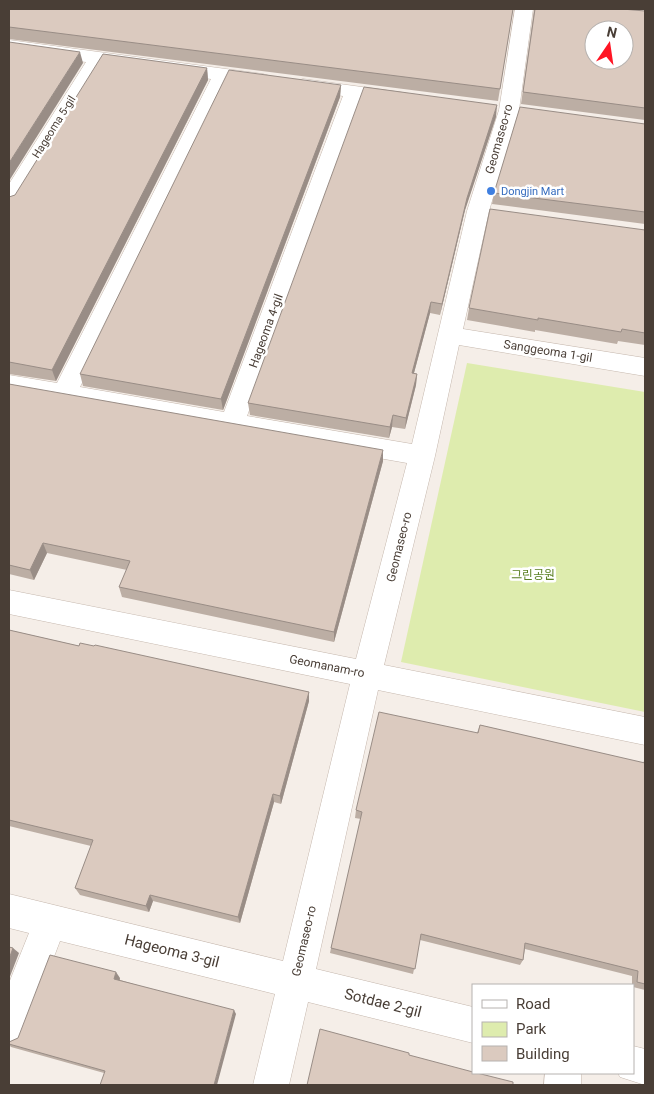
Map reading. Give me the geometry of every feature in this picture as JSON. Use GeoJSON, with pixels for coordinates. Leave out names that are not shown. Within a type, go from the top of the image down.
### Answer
{"type":"FeatureCollection","features":[{"type":"Feature","properties":{"kind":"street","name":"Geomaseo-ro"},"geometry":{"type":"LineString","coordinates":[[271,1085],[367,674],[422,456],[450,335],[488,212],[509,111],[524,9]]}},
{"type":"Feature","properties":{"kind":"street"},"geometry":{"type":"LineString","coordinates":[[9,46],[422,100]]}},
{"type":"Feature","properties":{"kind":"street","name":"Hageoma 5-gil"},"geometry":{"type":"LineString","coordinates":[[10,199],[98,58]]}},
{"type":"Feature","properties":{"kind":"street"},"geometry":{"type":"LineString","coordinates":[[64,394],[222,75]]}},
{"type":"Feature","properties":{"kind":"street","name":"Hageoma 4-gil"},"geometry":{"type":"LineString","coordinates":[[232,423],[354,92]]}},
{"type":"Feature","properties":{"kind":"street","name":"Sanggeoma 1-gil"},"geometry":{"type":"LineString","coordinates":[[450,335],[645,366]]}},
{"type":"Feature","properties":{"kind":"street"},"geometry":{"type":"LineString","coordinates":[[9,384],[422,456]]}},
{"type":"Feature","properties":{"kind":"street","name":"Geomanam-ro"},"geometry":{"type":"LineString","coordinates":[[9,602],[645,731]]}},
{"type":"Feature","properties":{"kind":"street","name":"Hageoma 3-gil"},"geometry":{"type":"LineString","coordinates":[[9,911],[294,981]]}},
{"type":"Feature","properties":{"kind":"street"},"geometry":{"type":"LineString","coordinates":[[9,1028],[50,922]]}},
{"type":"Feature","properties":{"kind":"street","name":"Sotdae 2-gil"},"geometry":{"type":"LineString","coordinates":[[294,981],[472,1024]]}},
{"type":"Feature","properties":{"kind":"green space","name":"그린공원"},"geometry":{"type":"Polygon","coordinates":[[[467,363],[645,392],[645,712],[401,662],[467,363]]]}},
{"type":"Feature","properties":{"kind":"building"},"geometry":{"type":"Polygon","coordinates":[[[9,9],[513,9],[500,89],[9,27],[9,9]]]}},
{"type":"Feature","properties":{"kind":"building"},"geometry":{"type":"Polygon","coordinates":[[[535,9],[622,9],[645,11],[645,108],[523,92],[535,9]]]}},
{"type":"Feature","properties":{"kind":"building"},"geometry":{"type":"Polygon","coordinates":[[[9,42],[80,52],[9,163],[9,42]]]}},
{"type":"Feature","properties":{"kind":"building"},"geometry":{"type":"Polygon","coordinates":[[[103,54],[207,68],[52,370],[9,362],[9,197],[15,195],[103,54]]]}},
{"type":"Feature","properties":{"kind":"building"},"geometry":{"type":"Polygon","coordinates":[[[229,70],[341,85],[221,399],[80,374],[229,70]]]}},
{"type":"Feature","properties":{"kind":"building"},"geometry":{"type":"Polygon","coordinates":[[[364,87],[497,105],[467,198],[442,304],[431,302],[412,373],[417,374],[406,418],[393,415],[390,427],[248,403],[364,87]]]}},
{"type":"Feature","properties":{"kind":"building"},"geometry":{"type":"Polygon","coordinates":[[[520,107],[645,124],[645,212],[494,193],[520,107]]]}},
{"type":"Feature","properties":{"kind":"building"},"geometry":{"type":"Polygon","coordinates":[[[490,209],[645,230],[645,333],[622,329],[621,332],[469,308],[490,209]]]}},
{"type":"Feature","properties":{"kind":"building"},"geometry":{"type":"Polygon","coordinates":[[[9,384],[383,450],[334,632],[119,587],[130,561],[43,543],[30,570],[9,565],[9,384]]]}},
{"type":"Feature","properties":{"kind":"building"},"geometry":{"type":"Polygon","coordinates":[[[9,630],[79,646],[80,643],[95,645],[309,692],[280,796],[273,794],[238,917],[150,895],[146,906],[75,888],[93,840],[9,820],[9,630]]]}},
{"type":"Feature","properties":{"kind":"building"},"geometry":{"type":"Polygon","coordinates":[[[379,712],[478,733],[480,725],[645,763],[645,984],[637,982],[638,971],[525,943],[523,960],[421,934],[415,969],[331,948],[362,812],[356,810],[379,712]]]}},
{"type":"Feature","properties":{"kind":"building"},"geometry":{"type":"Polygon","coordinates":[[[9,947],[13,948],[9,959],[9,947]]]}},
{"type":"Feature","properties":{"kind":"building"},"geometry":{"type":"Polygon","coordinates":[[[50,955],[116,972],[114,979],[234,1010],[214,1085],[100,1085],[105,1071],[9,1044],[9,1042],[18,1038],[50,955]]]}},
{"type":"Feature","properties":{"kind":"building"},"geometry":{"type":"Polygon","coordinates":[[[320,1029],[409,1053],[409,1055],[472,1072],[472,1074],[481,1074],[513,1082],[513,1085],[307,1085],[320,1029]]]}},
{"type":"Feature","properties":{"kind":"place","name":"Dongjin Mart"},"geometry":{"type":"Point","coordinates":[491,191]}}]}
